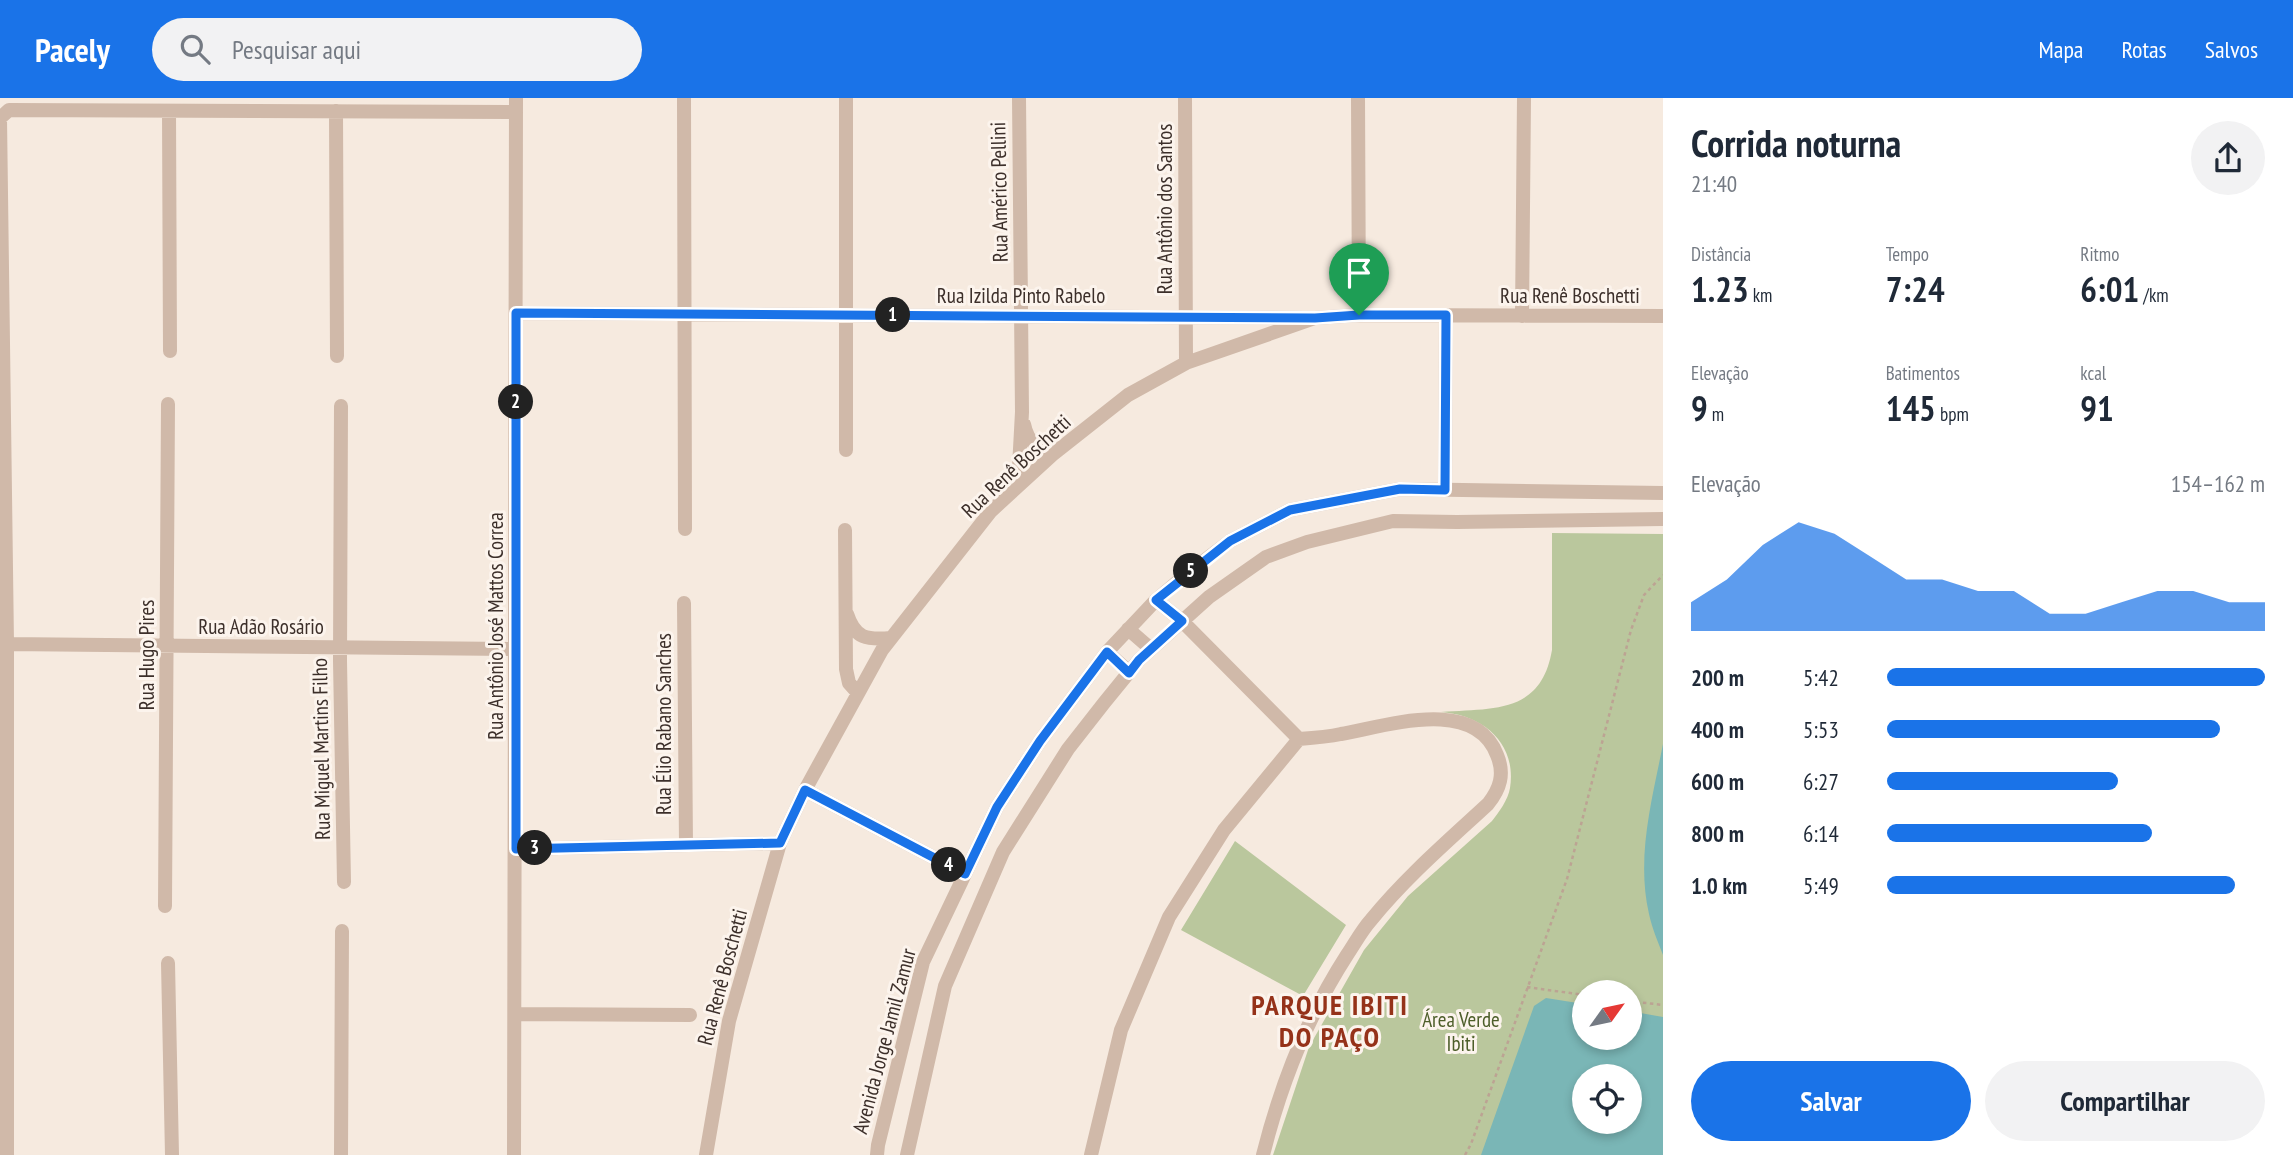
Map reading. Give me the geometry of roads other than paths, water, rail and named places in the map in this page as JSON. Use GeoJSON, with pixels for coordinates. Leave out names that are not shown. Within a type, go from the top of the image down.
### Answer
{"type":"FeatureCollection","features":[{"type":"Feature","properties":{"kind":"street"},"geometry":{"type":"LineString","coordinates":[[684,98],[685,530]]}},
{"type":"Feature","properties":{"kind":"street"},"geometry":{"type":"LineString","coordinates":[[846,98],[846,450]]}},
{"type":"Feature","properties":{"kind":"street","name":"Rua Américo Pellini"},"geometry":{"type":"LineString","coordinates":[[1018,486],[1022,412],[1019,98]]}},
{"type":"Feature","properties":{"kind":"street","name":"Rua Antônio dos Santos"},"geometry":{"type":"LineString","coordinates":[[1185,98],[1186,363]]}},
{"type":"Feature","properties":{"kind":"street"},"geometry":{"type":"LineString","coordinates":[[1358,98],[1359,315]]}},
{"type":"Feature","properties":{"kind":"street"},"geometry":{"type":"LineString","coordinates":[[1522,316],[1524,98]]}},
{"type":"Feature","properties":{"kind":"street"},"geometry":{"type":"LineString","coordinates":[[7,1155],[7,645],[0,118],[9,110],[336,111],[516,105]]}},
{"type":"Feature","properties":{"kind":"street","name":"Rua Antônio José Mattos Correa"},"geometry":{"type":"LineString","coordinates":[[514,1155],[516,105]]}},
{"type":"Feature","properties":{"kind":"street"},"geometry":{"type":"LineString","coordinates":[[169,111],[170,351]]}},
{"type":"Feature","properties":{"kind":"street"},"geometry":{"type":"LineString","coordinates":[[336,111],[337,356]]}},
{"type":"Feature","properties":{"kind":"street","name":"Rua Izilda Pinto Rabelo"},"geometry":{"type":"LineString","coordinates":[[516,313],[1315,318]]}},
{"type":"Feature","properties":{"kind":"street","name":"Rua Renê Boschetti"},"geometry":{"type":"LineString","coordinates":[[706,1155],[729,1021],[780,843],[805,790],[882,650],[991,511],[1060,449],[1128,395],[1186,363],[1315,318],[1359,315],[1663,316]]}},
{"type":"Feature","properties":{"kind":"street"},"geometry":{"type":"LineString","coordinates":[[1445,490],[1446,315]]}},
{"type":"Feature","properties":{"kind":"street","name":"Rua Hugo Pires"},"geometry":{"type":"LineString","coordinates":[[165,906],[168,404]]}},
{"type":"Feature","properties":{"kind":"street","name":"Rua Miguel Martins Filho"},"geometry":{"type":"LineString","coordinates":[[341,406],[340,648],[344,882]]}},
{"type":"Feature","properties":{"kind":"street","name":"Rua Américo Pellini"},"geometry":{"type":"LineString","coordinates":[[1022,412],[1026,434],[1034,444],[1048,451],[1060,449]]}},
{"type":"Feature","properties":{"kind":"street","name":"Avenida Jorge Jamil Zamur"},"geometry":{"type":"LineString","coordinates":[[877,1155],[922,962],[997,807],[1040,741],[1107,652],[1156,600],[1230,541],[1290,510],[1400,489],[1663,493]]}},
{"type":"Feature","properties":{"kind":"street"},"geometry":{"type":"LineString","coordinates":[[907,1155],[945,986],[1003,852],[1068,749],[1129,673],[1151,649],[1229,581],[1266,557],[1307,542],[1394,521],[1656,519],[1657,513],[1663,513]]}},
{"type":"Feature","properties":{"kind":"street"},"geometry":{"type":"LineString","coordinates":[[845,530],[846,669],[849,683],[858,692]]}},
{"type":"Feature","properties":{"kind":"street"},"geometry":{"type":"LineString","coordinates":[[1156,600],[1182,621],[1299,739]]}},
{"type":"Feature","properties":{"kind":"street","name":"Rua Élio Rabano Sanches"},"geometry":{"type":"LineString","coordinates":[[684,603],[685,845]]}},
{"type":"Feature","properties":{"kind":"street"},"geometry":{"type":"LineString","coordinates":[[846,609],[851,627],[864,638],[891,638]]}},
{"type":"Feature","properties":{"kind":"street"},"geometry":{"type":"LineString","coordinates":[[1128,629],[1151,649]]}},
{"type":"Feature","properties":{"kind":"street","name":"Rua Adão Rosário"},"geometry":{"type":"LineString","coordinates":[[7,645],[516,649]]}},
{"type":"Feature","properties":{"kind":"street"},"geometry":{"type":"LineString","coordinates":[[1107,652],[1129,673]]}},
{"type":"Feature","properties":{"kind":"street"},"geometry":{"type":"LineString","coordinates":[[1091,1155],[1121,1030],[1169,917],[1224,830],[1299,739],[1339,735],[1419,719],[1448,719],[1472,727],[1487,737],[1497,752],[1502,769],[1497,793],[1421,866],[1369,921],[1311,1016],[1287,1073],[1263,1155]]}},
{"type":"Feature","properties":{"kind":"street"},"geometry":{"type":"LineString","coordinates":[[805,790],[965,874]]}},
{"type":"Feature","properties":{"kind":"street"},"geometry":{"type":"LineString","coordinates":[[516,849],[780,843]]}},
{"type":"Feature","properties":{"kind":"street"},"geometry":{"type":"LineString","coordinates":[[341,1155],[342,931]]}},
{"type":"Feature","properties":{"kind":"street"},"geometry":{"type":"LineString","coordinates":[[168,963],[172,1155]]}},
{"type":"Feature","properties":{"kind":"street"},"geometry":{"type":"LineString","coordinates":[[515,1014],[690,1015]]}},
{"type":"Feature","properties":{"kind":"water"},"geometry":{"type":"Polygon","coordinates":[[[1663,744],[1663,955],[1649,914],[1644,871],[1650,807],[1663,744]]]}},
{"type":"Feature","properties":{"kind":"water"},"geometry":{"type":"Polygon","coordinates":[[[1546,998],[1572,1002],[1572,1050],[1642,1050],[1642,1013],[1663,1017],[1663,1155],[1481,1155],[1534,1006],[1546,998]]]}},
{"type":"Feature","properties":{"kind":"district","name":"PARQUE IBITI DO PAÇO"},"geometry":{"type":"Point","coordinates":[1330,1020]}},
{"type":"Feature","properties":{"kind":"park label","name":"Área Verde Ibiti"},"geometry":{"type":"Point","coordinates":[1461,1031]}}]}
